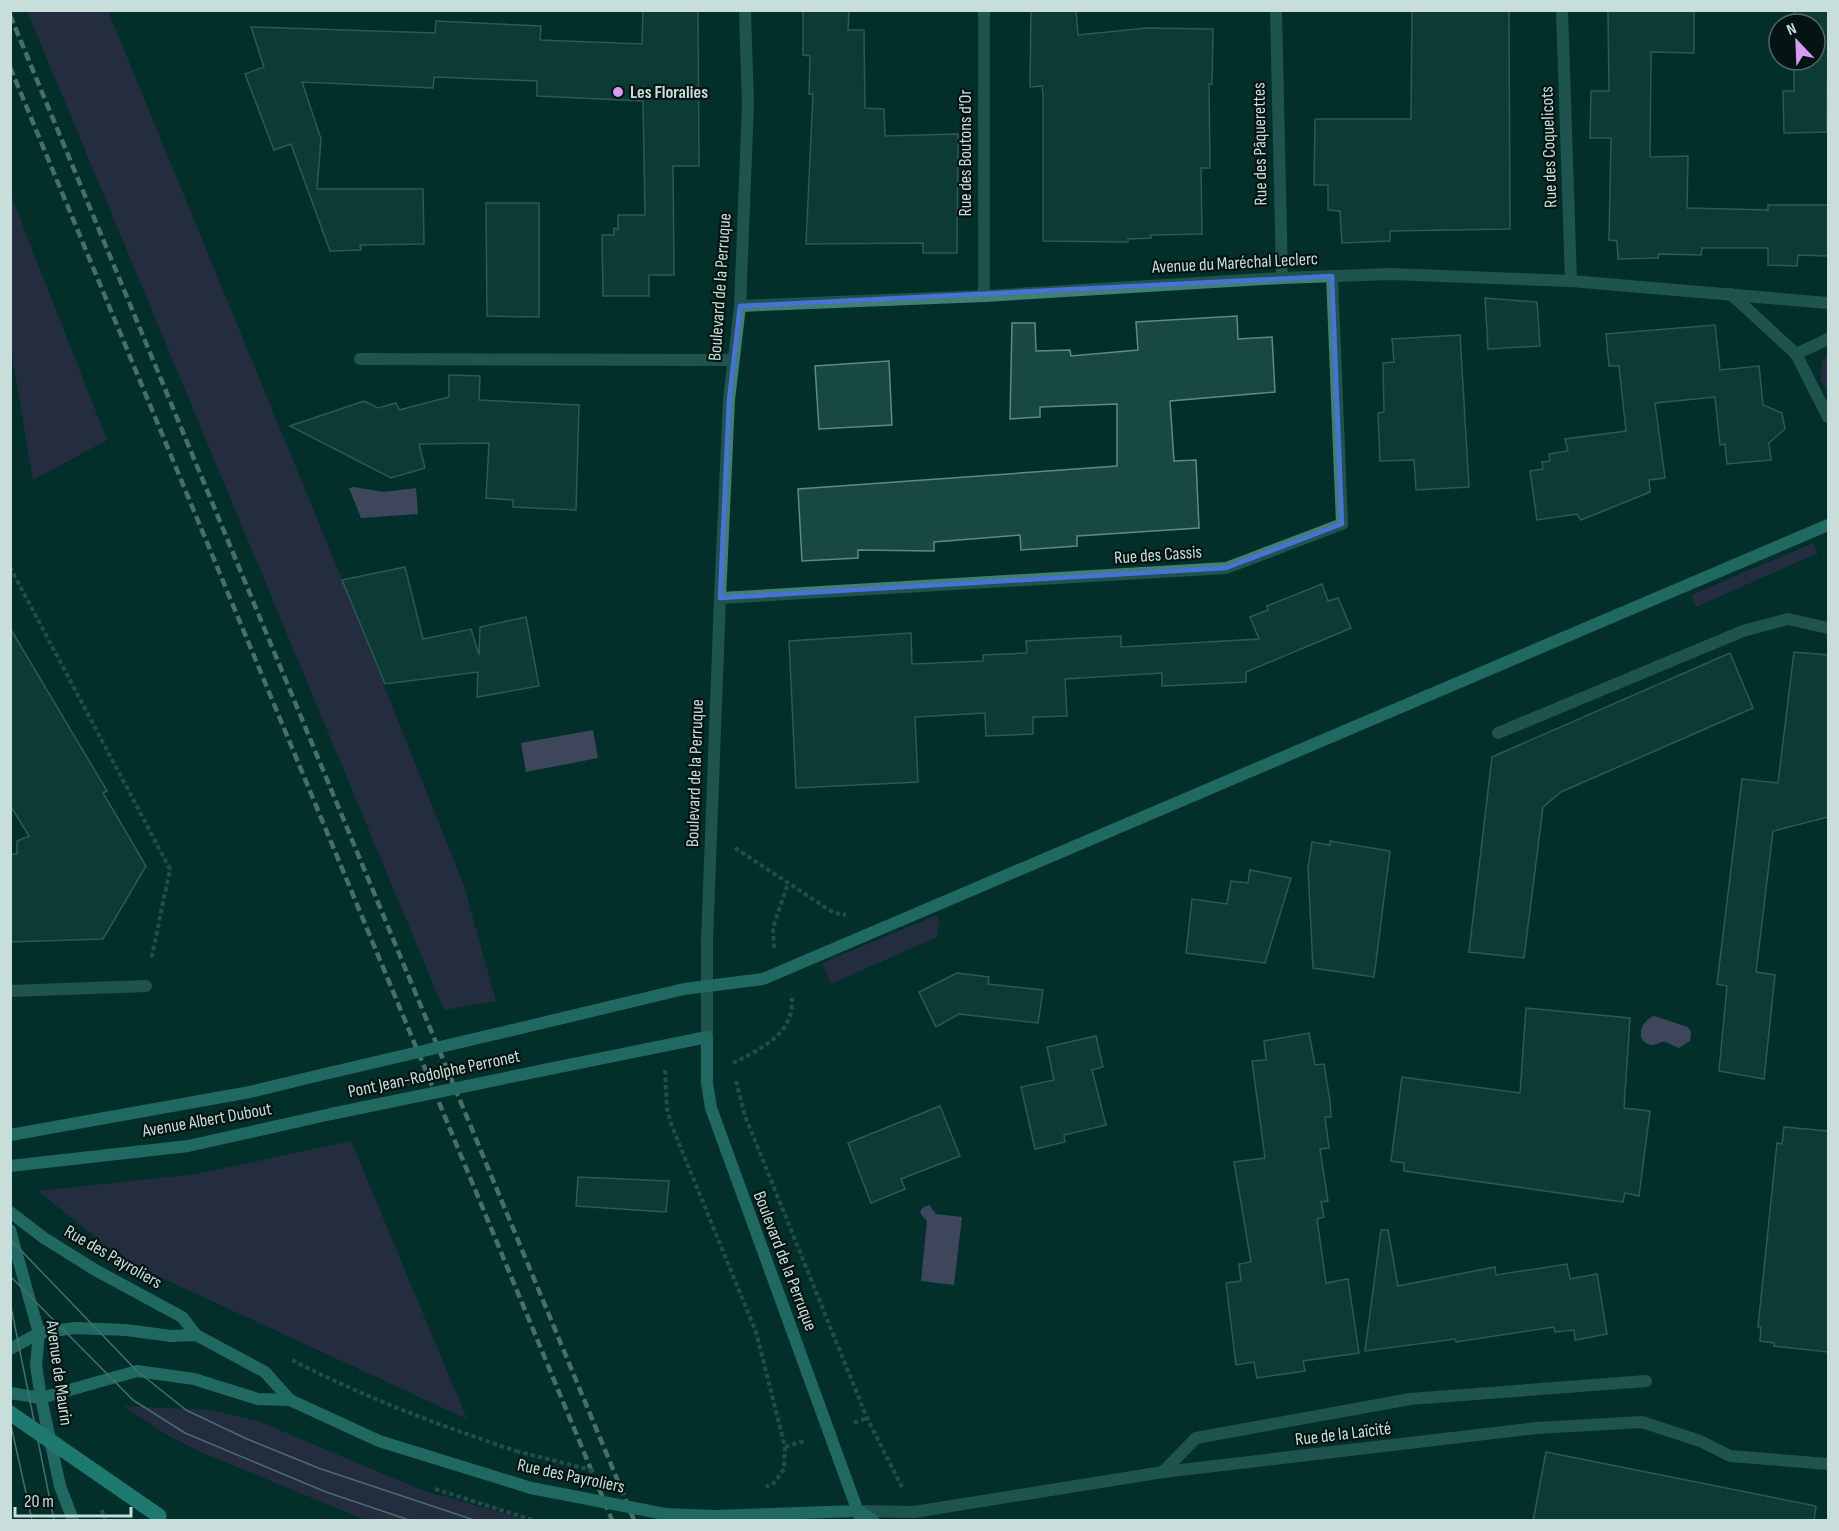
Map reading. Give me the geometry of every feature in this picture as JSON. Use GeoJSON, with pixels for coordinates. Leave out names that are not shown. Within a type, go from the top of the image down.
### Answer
{"type":"FeatureCollection","features":[{"type":"Feature","properties":{"kind":"main road"},"geometry":{"type":"LineString","coordinates":[[10,1413],[159,1516]]}},
{"type":"Feature","properties":{"kind":"street","name":"Boulevard de la Perruque"},"geometry":{"type":"LineString","coordinates":[[745,10],[748,105],[740,306],[733,360],[720,598],[706,985],[707,1083],[711,1108],[860,1516]]}},
{"type":"Feature","properties":{"kind":"street","name":"Rue des Boutons d'Or"},"geometry":{"type":"LineString","coordinates":[[984,10],[984,296]]}},
{"type":"Feature","properties":{"kind":"street","name":"Rue des Pâquerettes"},"geometry":{"type":"LineString","coordinates":[[1276,10],[1282,278]]}},
{"type":"Feature","properties":{"kind":"street","name":"Rue des Coquelicots"},"geometry":{"type":"LineString","coordinates":[[1562,10],[1571,281]]}},
{"type":"Feature","properties":{"kind":"street","name":"Avenue du Maréchal Leclerc"},"geometry":{"type":"LineString","coordinates":[[740,306],[984,296],[1282,278],[1390,274],[1571,281],[1828,303]]}},
{"type":"Feature","properties":{"kind":"street","name":"Rue des Cassis"},"geometry":{"type":"LineString","coordinates":[[720,598],[1226,568],[1342,524],[1332,276]]}},
{"type":"Feature","properties":{"kind":"street"},"geometry":{"type":"LineString","coordinates":[[1731,294],[1796,354],[1828,417]]}},
{"type":"Feature","properties":{"kind":"street"},"geometry":{"type":"LineString","coordinates":[[1796,354],[1828,339]]}},
{"type":"Feature","properties":{"kind":"street"},"geometry":{"type":"LineString","coordinates":[[360,359],[733,360]]}},
{"type":"Feature","properties":{"kind":"street"},"geometry":{"type":"LineString","coordinates":[[10,1135],[250,1092],[706,985],[763,979],[1828,525]]}},
{"type":"Feature","properties":{"kind":"street"},"geometry":{"type":"LineString","coordinates":[[1498,733],[1743,631],[1788,619],[1828,628]]}},
{"type":"Feature","properties":{"kind":"street"},"geometry":{"type":"LineString","coordinates":[[10,991],[146,986]]}},
{"type":"Feature","properties":{"kind":"street","name":"Pont Jean-Rodolphe Perronet"},"geometry":{"type":"LineString","coordinates":[[331,1114],[707,1037]]}},
{"type":"Feature","properties":{"kind":"street","name":"Avenue Albert Dubout"},"geometry":{"type":"LineString","coordinates":[[10,1166],[188,1146],[331,1114]]}},
{"type":"Feature","properties":{"kind":"street","name":"Rue des Payroliers"},"geometry":{"type":"LineString","coordinates":[[10,1212],[44,1238],[88,1266],[182,1317],[196,1335],[265,1372],[290,1401]]}},
{"type":"Feature","properties":{"kind":"street","name":"Avenue de Maurin"},"geometry":{"type":"LineString","coordinates":[[10,1230],[39,1333],[36,1365],[41,1398],[60,1486],[73,1521]]}},
{"type":"Feature","properties":{"kind":"street","name":"Rue des Payroliers"},"geometry":{"type":"LineString","coordinates":[[39,1333],[95,1328],[171,1336],[196,1335]]}},
{"type":"Feature","properties":{"kind":"street"},"geometry":{"type":"LineString","coordinates":[[10,1349],[39,1333]]}},
{"type":"Feature","properties":{"kind":"street","name":"Rue des Payroliers"},"geometry":{"type":"LineString","coordinates":[[41,1398],[137,1371],[194,1379],[258,1399],[290,1401],[379,1441],[531,1488],[665,1514],[860,1516]]}},
{"type":"Feature","properties":{"kind":"street"},"geometry":{"type":"LineString","coordinates":[[1163,1472],[1196,1438],[1410,1398],[1646,1381]]}},
{"type":"Feature","properties":{"kind":"street"},"geometry":{"type":"LineString","coordinates":[[10,1393],[41,1398]]}},
{"type":"Feature","properties":{"kind":"street","name":"Rue de la Laïcité"},"geometry":{"type":"LineString","coordinates":[[860,1516],[914,1512],[1163,1472],[1537,1428],[1642,1422],[1700,1441],[1730,1456],[1828,1464]]}},
{"type":"Feature","properties":{"kind":"street"},"geometry":{"type":"LineString","coordinates":[[860,1516],[873,1521]]}},
{"type":"Feature","properties":{"kind":"path"},"geometry":{"type":"LineString","coordinates":[[10,567],[170,869],[146,986]]}},
{"type":"Feature","properties":{"kind":"path"},"geometry":{"type":"LineString","coordinates":[[733,1053],[734,1073],[745,1116],[867,1418],[914,1512]]}},
{"type":"Feature","properties":{"kind":"path"},"geometry":{"type":"LineString","coordinates":[[671,1124],[756,1332],[785,1447],[784,1469],[774,1483],[758,1491]]}},
{"type":"Feature","properties":{"kind":"path"},"geometry":{"type":"LineString","coordinates":[[516,1451],[606,1474]]}},
{"type":"Feature","properties":{"kind":"path"},"geometry":{"type":"LineString","coordinates":[[431,1487],[532,1521]]}},
{"type":"Feature","properties":{"kind":"highlighted area"},"geometry":{"type":"Polygon","coordinates":[[[1332,276],[1342,524],[1226,568],[720,598],[729,400],[740,306],[1332,276]]]}},
{"type":"Feature","properties":{"kind":"shaded area"},"geometry":{"type":"Polygon","coordinates":[[[27,11],[108,11],[339,572],[464,886],[496,1001],[444,1010],[27,11]]]}},
{"type":"Feature","properties":{"kind":"shaded area"},"geometry":{"type":"Polygon","coordinates":[[[10,193],[107,440],[33,480],[11,348],[10,193]]]}},
{"type":"Feature","properties":{"kind":"shaded area"},"geometry":{"type":"Polygon","coordinates":[[[1828,355],[1828,394],[1821,380],[1822,362],[1828,355]]]}},
{"type":"Feature","properties":{"kind":"shaded area"},"geometry":{"type":"Polygon","coordinates":[[[349,488],[384,492],[416,488],[418,514],[361,518],[349,488]]]}},
{"type":"Feature","properties":{"kind":"shaded area"},"geometry":{"type":"Polygon","coordinates":[[[1813,543],[1818,553],[1696,607],[1691,595],[1813,543]]]}},
{"type":"Feature","properties":{"kind":"shaded area"},"geometry":{"type":"Polygon","coordinates":[[[593,730],[598,758],[526,772],[521,743],[593,730]]]}},
{"type":"Feature","properties":{"kind":"shaded area"},"geometry":{"type":"Polygon","coordinates":[[[937,915],[939,921],[937,937],[831,984],[822,963],[937,915]]]}},
{"type":"Feature","properties":{"kind":"shaded area"},"geometry":{"type":"Polygon","coordinates":[[[1654,1016],[1688,1027],[1691,1032],[1690,1041],[1679,1048],[1665,1042],[1653,1045],[1646,1043],[1642,1039],[1641,1030],[1649,1018],[1654,1016]]]}},
{"type":"Feature","properties":{"kind":"shaded area"},"geometry":{"type":"Polygon","coordinates":[[[351,1141],[467,1419],[125,1261],[38,1191],[197,1174],[351,1141]]]}},
{"type":"Feature","properties":{"kind":"shaded area"},"geometry":{"type":"Polygon","coordinates":[[[929,1205],[936,1214],[962,1217],[954,1285],[921,1281],[927,1221],[920,1213],[922,1208],[929,1205]]]}},
{"type":"Feature","properties":{"kind":"shaded area"},"geometry":{"type":"Polygon","coordinates":[[[124,1406],[210,1410],[258,1421],[419,1489],[525,1520],[366,1520],[203,1453],[169,1436],[124,1406]]]}},
{"type":"Feature","properties":{"kind":"building"},"geometry":{"type":"Polygon","coordinates":[[[643,10],[698,10],[699,166],[673,166],[674,275],[649,275],[649,296],[603,296],[602,235],[614,235],[614,228],[618,229],[618,215],[645,215],[643,101],[537,96],[537,81],[434,77],[433,88],[302,82],[321,139],[317,189],[423,189],[424,244],[360,245],[361,250],[330,251],[291,144],[274,150],[245,74],[264,67],[251,27],[435,33],[436,21],[541,26],[540,40],[642,44],[643,10]]]}},
{"type":"Feature","properties":{"kind":"building"},"geometry":{"type":"Polygon","coordinates":[[[803,10],[849,10],[848,30],[864,30],[865,108],[884,109],[885,136],[958,134],[957,253],[923,253],[923,243],[806,244],[813,94],[809,94],[810,56],[803,55],[803,10]]]}},
{"type":"Feature","properties":{"kind":"building"},"geometry":{"type":"Polygon","coordinates":[[[1031,10],[1076,10],[1078,35],[1147,28],[1213,29],[1212,84],[1209,84],[1210,168],[1201,168],[1202,234],[1151,235],[1151,238],[1128,239],[1128,242],[1043,241],[1043,94],[1042,86],[1030,87],[1031,10]]]}},
{"type":"Feature","properties":{"kind":"building"},"geometry":{"type":"Polygon","coordinates":[[[1412,10],[1509,10],[1510,229],[1390,231],[1390,241],[1342,243],[1340,211],[1328,210],[1328,185],[1314,185],[1315,119],[1411,119],[1412,10]]]}},
{"type":"Feature","properties":{"kind":"building"},"geometry":{"type":"Polygon","coordinates":[[[1608,10],[1694,10],[1694,53],[1651,52],[1650,157],[1688,156],[1687,208],[1768,210],[1768,205],[1828,205],[1828,256],[1798,255],[1797,266],[1768,265],[1768,248],[1702,248],[1701,255],[1659,254],[1658,258],[1618,259],[1617,241],[1609,240],[1611,138],[1590,138],[1591,91],[1609,91],[1608,10]]]}},
{"type":"Feature","properties":{"kind":"building"},"geometry":{"type":"Polygon","coordinates":[[[1794,10],[1828,10],[1827,132],[1784,133],[1783,91],[1794,91],[1794,72],[1827,72],[1827,12],[1794,12],[1794,10]]]}},
{"type":"Feature","properties":{"kind":"building"},"geometry":{"type":"Polygon","coordinates":[[[486,203],[539,203],[539,317],[487,316],[486,203]]]}},
{"type":"Feature","properties":{"kind":"building"},"geometry":{"type":"Polygon","coordinates":[[[1485,298],[1537,302],[1540,346],[1488,349],[1485,298]]]}},
{"type":"Feature","properties":{"kind":"building"},"geometry":{"type":"Polygon","coordinates":[[[1237,316],[1238,339],[1272,337],[1275,392],[1170,401],[1174,461],[1196,460],[1199,528],[1077,536],[1077,546],[1021,550],[1020,535],[934,542],[934,551],[858,550],[858,558],[802,561],[798,489],[1117,466],[1117,404],[1040,407],[1040,417],[1010,419],[1012,323],[1035,323],[1036,351],[1070,350],[1071,356],[1138,350],[1136,322],[1237,316]]]}},
{"type":"Feature","properties":{"kind":"building"},"geometry":{"type":"Polygon","coordinates":[[[1715,325],[1720,370],[1759,366],[1763,405],[1782,413],[1785,429],[1769,443],[1771,460],[1727,464],[1725,444],[1720,445],[1715,397],[1655,403],[1665,478],[1649,480],[1650,492],[1581,520],[1577,514],[1537,520],[1530,471],[1543,469],[1542,462],[1550,461],[1549,454],[1568,451],[1565,439],[1626,431],[1619,366],[1609,366],[1606,334],[1715,325]]]}},
{"type":"Feature","properties":{"kind":"building"},"geometry":{"type":"Polygon","coordinates":[[[1460,335],[1469,487],[1416,490],[1414,460],[1380,461],[1378,413],[1384,412],[1383,363],[1394,362],[1392,339],[1460,335]]]}},
{"type":"Feature","properties":{"kind":"building"},"geometry":{"type":"Polygon","coordinates":[[[889,361],[892,425],[819,429],[815,366],[889,361]]]}},
{"type":"Feature","properties":{"kind":"building"},"geometry":{"type":"Polygon","coordinates":[[[449,375],[480,376],[479,400],[579,405],[576,510],[513,507],[513,500],[486,498],[489,443],[419,444],[425,468],[391,478],[290,426],[364,401],[378,408],[396,403],[399,410],[449,397],[449,375]]]}},
{"type":"Feature","properties":{"kind":"building"},"geometry":{"type":"Polygon","coordinates":[[[405,567],[423,639],[471,629],[479,655],[480,627],[526,617],[539,686],[477,697],[478,672],[385,684],[342,580],[405,567]]]}},
{"type":"Feature","properties":{"kind":"building"},"geometry":{"type":"Polygon","coordinates":[[[1322,584],[1328,601],[1338,598],[1351,628],[1246,672],[1246,682],[1162,686],[1162,673],[1065,679],[1067,716],[1033,717],[1033,734],[986,736],[985,713],[915,717],[918,782],[796,788],[789,641],[911,633],[912,664],[983,661],[983,655],[1027,653],[1026,641],[1121,636],[1121,647],[1259,639],[1250,617],[1268,610],[1267,606],[1322,584]]]}},
{"type":"Feature","properties":{"kind":"building"},"geometry":{"type":"Polygon","coordinates":[[[10,628],[107,791],[103,793],[146,866],[103,939],[10,942],[10,854],[17,854],[17,841],[29,836],[10,805],[10,628]]]}},
{"type":"Feature","properties":{"kind":"building"},"geometry":{"type":"Polygon","coordinates":[[[1794,652],[1828,655],[1828,817],[1773,831],[1756,972],[1775,975],[1764,1079],[1719,1071],[1727,986],[1717,984],[1742,779],[1778,783],[1794,652]]]}},
{"type":"Feature","properties":{"kind":"building"},"geometry":{"type":"Polygon","coordinates":[[[1730,653],[1753,708],[1561,792],[1543,807],[1524,958],[1469,952],[1492,757],[1730,653]]]}},
{"type":"Feature","properties":{"kind":"building"},"geometry":{"type":"Polygon","coordinates":[[[1330,841],[1390,851],[1374,977],[1313,968],[1308,868],[1312,842],[1330,845],[1330,841]]]}},
{"type":"Feature","properties":{"kind":"building"},"geometry":{"type":"Polygon","coordinates":[[[1250,870],[1291,878],[1265,963],[1186,953],[1192,899],[1227,904],[1231,881],[1248,883],[1250,870]]]}},
{"type":"Feature","properties":{"kind":"building"},"geometry":{"type":"Polygon","coordinates":[[[957,973],[989,977],[988,984],[1043,990],[1038,1023],[959,1014],[936,1027],[919,992],[957,973]]]}},
{"type":"Feature","properties":{"kind":"building"},"geometry":{"type":"Polygon","coordinates":[[[1526,1008],[1630,1018],[1624,1108],[1650,1111],[1639,1196],[1625,1193],[1623,1202],[1608,1200],[1404,1171],[1404,1163],[1391,1161],[1402,1077],[1520,1093],[1526,1008]]]}},
{"type":"Feature","properties":{"kind":"building"},"geometry":{"type":"Polygon","coordinates":[[[1309,1033],[1315,1065],[1324,1064],[1330,1101],[1331,1117],[1325,1117],[1329,1148],[1320,1149],[1328,1201],[1321,1202],[1324,1217],[1317,1219],[1326,1283],[1348,1279],[1359,1353],[1303,1361],[1305,1371],[1257,1378],[1254,1362],[1236,1365],[1226,1283],[1241,1281],[1239,1264],[1251,1262],[1234,1162],[1265,1158],[1252,1061],[1266,1060],[1264,1041],[1309,1033]]]}},
{"type":"Feature","properties":{"kind":"building"},"geometry":{"type":"Polygon","coordinates":[[[1096,1036],[1103,1067],[1092,1070],[1106,1125],[1064,1135],[1065,1142],[1035,1149],[1021,1087],[1054,1080],[1047,1047],[1096,1036]]]}},
{"type":"Feature","properties":{"kind":"building"},"geometry":{"type":"Polygon","coordinates":[[[940,1106],[960,1156],[901,1179],[905,1189],[871,1203],[848,1143],[940,1106]]]}},
{"type":"Feature","properties":{"kind":"building"},"geometry":{"type":"Polygon","coordinates":[[[1784,1127],[1828,1131],[1828,1352],[1774,1346],[1774,1343],[1760,1341],[1761,1327],[1758,1327],[1777,1143],[1782,1144],[1784,1127]]]}},
{"type":"Feature","properties":{"kind":"building"},"geometry":{"type":"Polygon","coordinates":[[[578,1177],[669,1181],[666,1212],[576,1206],[578,1177]]]}},
{"type":"Feature","properties":{"kind":"building"},"geometry":{"type":"Polygon","coordinates":[[[1381,1230],[1388,1230],[1398,1286],[1495,1267],[1496,1275],[1567,1264],[1570,1279],[1597,1274],[1607,1334],[1575,1340],[1574,1330],[1555,1332],[1554,1327],[1456,1342],[1455,1339],[1365,1351],[1381,1230]]]}},
{"type":"Feature","properties":{"kind":"building"},"geometry":{"type":"Polygon","coordinates":[[[1546,1452],[1816,1506],[1814,1521],[1533,1521],[1546,1452]]]}},
{"type":"Feature","properties":{"kind":"tram line"},"geometry":{"type":"LineString","coordinates":[[10,1239],[137,1371],[186,1410],[247,1439],[321,1469],[474,1520]]}},
{"type":"Feature","properties":{"kind":"tram line"},"geometry":{"type":"LineString","coordinates":[[10,1276],[133,1400],[185,1433],[326,1492],[409,1520]]}},
{"type":"Feature","properties":{"kind":"tram line"},"geometry":{"type":"LineString","coordinates":[[10,1302],[54,1520]]}},
{"type":"Feature","properties":{"kind":"tram line"},"geometry":{"type":"LineString","coordinates":[[10,1421],[32,1520]]}},
{"type":"Feature","properties":{"kind":"railway"},"geometry":{"type":"LineString","coordinates":[[10,15],[634,1520]]}},
{"type":"Feature","properties":{"kind":"railway"},"geometry":{"type":"LineString","coordinates":[[10,67],[612,1520]]}},
{"type":"Feature","properties":{"kind":"place","name":"Les Floralies"},"geometry":{"type":"Point","coordinates":[618,92]}}]}
